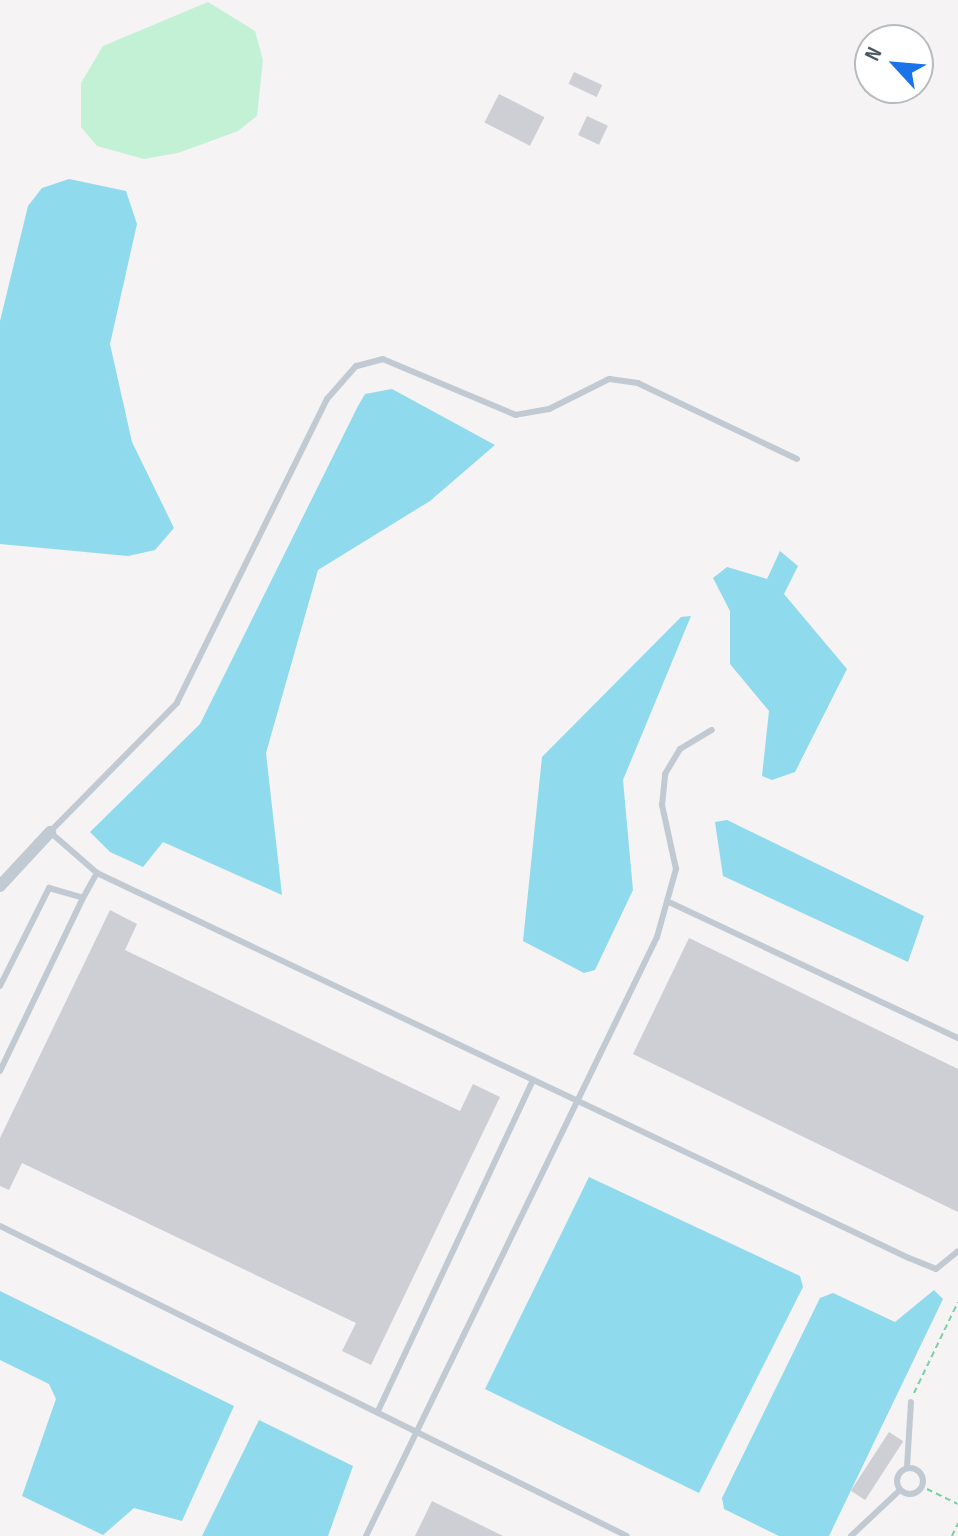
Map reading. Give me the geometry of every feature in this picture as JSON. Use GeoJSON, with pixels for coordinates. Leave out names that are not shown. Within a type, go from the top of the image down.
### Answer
{"type":"FeatureCollection","features":[{"type":"Feature","properties":{"kind":"street"},"geometry":{"type":"LineString","coordinates":[[0,886],[50,832]]}},
{"type":"Feature","properties":{"kind":"lane"},"geometry":{"type":"LineString","coordinates":[[797,459],[638,383],[609,379],[549,409],[516,415],[383,359],[356,366],[327,399],[177,703],[50,832],[97,873],[576,1104],[936,1269],[958,1251]]}},
{"type":"Feature","properties":{"kind":"lane"},"geometry":{"type":"LineString","coordinates":[[366,1536],[671,903],[676,869],[662,805],[665,774],[680,749],[712,730]]}},
{"type":"Feature","properties":{"kind":"lane"},"geometry":{"type":"LineString","coordinates":[[0,1071],[97,873]]}},
{"type":"Feature","properties":{"kind":"lane"},"geometry":{"type":"LineString","coordinates":[[0,986],[49,888],[83,898]]}},
{"type":"Feature","properties":{"kind":"lane"},"geometry":{"type":"LineString","coordinates":[[671,903],[958,1038]]}},
{"type":"Feature","properties":{"kind":"lane"},"geometry":{"type":"LineString","coordinates":[[378,1411],[532,1082]]}},
{"type":"Feature","properties":{"kind":"lane"},"geometry":{"type":"LineString","coordinates":[[0,1226],[627,1536]]}},
{"type":"Feature","properties":{"kind":"lane"},"geometry":{"type":"LineString","coordinates":[[900,1490],[897,1476],[907,1467],[911,1402]]}},
{"type":"Feature","properties":{"kind":"lane"},"geometry":{"type":"LineString","coordinates":[[900,1490],[915,1494],[923,1484],[920,1472],[907,1467]]}},
{"type":"Feature","properties":{"kind":"lane"},"geometry":{"type":"LineString","coordinates":[[851,1536],[900,1490]]}},
{"type":"Feature","properties":{"kind":"path"},"geometry":{"type":"LineString","coordinates":[[911,1402],[958,1302]]}},
{"type":"Feature","properties":{"kind":"path"},"geometry":{"type":"LineString","coordinates":[[927,1489],[958,1504]]}},
{"type":"Feature","properties":{"kind":"path"},"geometry":{"type":"LineString","coordinates":[[952,1536],[958,1523]]}},
{"type":"Feature","properties":{"kind":"green space"},"geometry":{"type":"Polygon","coordinates":[[[208,2],[255,31],[263,60],[257,116],[238,131],[178,153],[144,159],[97,146],[81,127],[81,83],[103,46],[208,2]]]}},
{"type":"Feature","properties":{"kind":"water"},"geometry":{"type":"Polygon","coordinates":[[[69,179],[126,191],[137,224],[110,344],[132,442],[174,528],[155,550],[128,556],[0,544],[0,321],[28,206],[42,188],[69,179]]]}},
{"type":"Feature","properties":{"kind":"water"},"geometry":{"type":"Polygon","coordinates":[[[392,389],[495,445],[430,501],[318,570],[266,753],[282,895],[163,842],[143,867],[110,852],[90,832],[200,724],[358,406],[365,394],[392,389]]]}},
{"type":"Feature","properties":{"kind":"water"},"geometry":{"type":"Polygon","coordinates":[[[780,551],[798,566],[784,594],[847,669],[795,772],[772,780],[762,776],[769,711],[730,664],[730,611],[713,578],[727,567],[767,579],[780,551]]]}},
{"type":"Feature","properties":{"kind":"water"},"geometry":{"type":"Polygon","coordinates":[[[691,616],[623,780],[633,890],[595,970],[584,973],[523,941],[542,757],[681,617],[691,616]]]}},
{"type":"Feature","properties":{"kind":"water"},"geometry":{"type":"Polygon","coordinates":[[[727,820],[924,916],[908,962],[723,876],[715,822],[727,820]]]}},
{"type":"Feature","properties":{"kind":"water"},"geometry":{"type":"Polygon","coordinates":[[[589,1177],[800,1276],[803,1287],[699,1493],[485,1389],[589,1177]]]}},
{"type":"Feature","properties":{"kind":"water"},"geometry":{"type":"Polygon","coordinates":[[[934,1290],[943,1299],[829,1536],[779,1536],[724,1509],[722,1498],[820,1298],[833,1293],[895,1322],[934,1290]]]}},
{"type":"Feature","properties":{"kind":"water"},"geometry":{"type":"Polygon","coordinates":[[[0,1291],[234,1406],[182,1521],[134,1508],[103,1535],[22,1496],[56,1399],[49,1384],[0,1360],[0,1291]]]}},
{"type":"Feature","properties":{"kind":"water"},"geometry":{"type":"Polygon","coordinates":[[[259,1420],[353,1466],[328,1536],[202,1536],[259,1420]]]}},
{"type":"Feature","properties":{"kind":"building"},"geometry":{"type":"Polygon","coordinates":[[[574,72],[602,85],[597,97],[569,84],[574,72]]]}},
{"type":"Feature","properties":{"kind":"building"},"geometry":{"type":"Polygon","coordinates":[[[499,94],[544,117],[530,146],[484,123],[499,94]]]}},
{"type":"Feature","properties":{"kind":"building"},"geometry":{"type":"Polygon","coordinates":[[[587,116],[608,126],[599,145],[578,135],[587,116]]]}},
{"type":"Feature","properties":{"kind":"building"},"geometry":{"type":"Polygon","coordinates":[[[110,910],[137,924],[125,950],[460,1111],[473,1084],[500,1097],[371,1365],[342,1351],[356,1323],[22,1163],[9,1190],[0,1186],[0,1138],[110,910]]]}},
{"type":"Feature","properties":{"kind":"building"},"geometry":{"type":"Polygon","coordinates":[[[689,938],[958,1069],[958,1212],[633,1054],[689,938]]]}},
{"type":"Feature","properties":{"kind":"building"},"geometry":{"type":"Polygon","coordinates":[[[889,1432],[903,1441],[865,1500],[851,1491],[889,1432]]]}},
{"type":"Feature","properties":{"kind":"building"},"geometry":{"type":"Polygon","coordinates":[[[432,1501],[503,1536],[415,1536],[432,1501]]]}}]}
